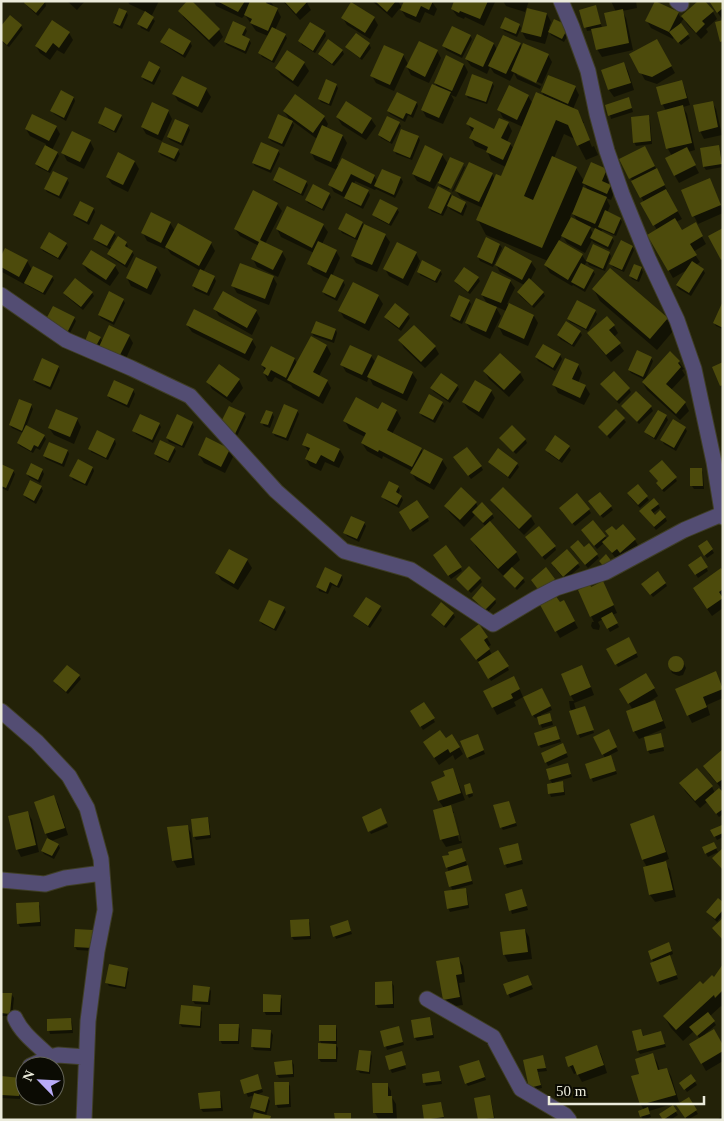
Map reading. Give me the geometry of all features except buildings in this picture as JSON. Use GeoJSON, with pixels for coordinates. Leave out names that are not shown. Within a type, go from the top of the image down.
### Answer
{"type":"FeatureCollection","features":[{"type":"Feature","properties":{"kind":"street"},"geometry":{"type":"LineString","coordinates":[[1,295],[66,340],[190,396],[276,492],[344,551],[412,570],[493,624],[556,588],[606,572],[684,530],[722,516],[714,462],[694,369],[677,320],[648,258],[622,194],[607,152],[588,71],[561,1]]}},
{"type":"Feature","properties":{"kind":"street"},"geometry":{"type":"LineString","coordinates":[[1,711],[37,742],[69,776],[87,808],[101,860],[105,910],[97,951],[88,1020],[84,1120]]}},
{"type":"Feature","properties":{"kind":"street"},"geometry":{"type":"LineString","coordinates":[[1,880],[45,884],[65,878],[102,873]]}},
{"type":"Feature","properties":{"kind":"street"},"geometry":{"type":"LineString","coordinates":[[427,999],[493,1037],[521,1089],[565,1114],[569,1120]]}},
{"type":"Feature","properties":{"kind":"street"},"geometry":{"type":"LineString","coordinates":[[15,1018],[25,1032],[49,1056]]}},
{"type":"Feature","properties":{"kind":"street"},"geometry":{"type":"LineString","coordinates":[[54,1056],[86,1057]]}}]}
